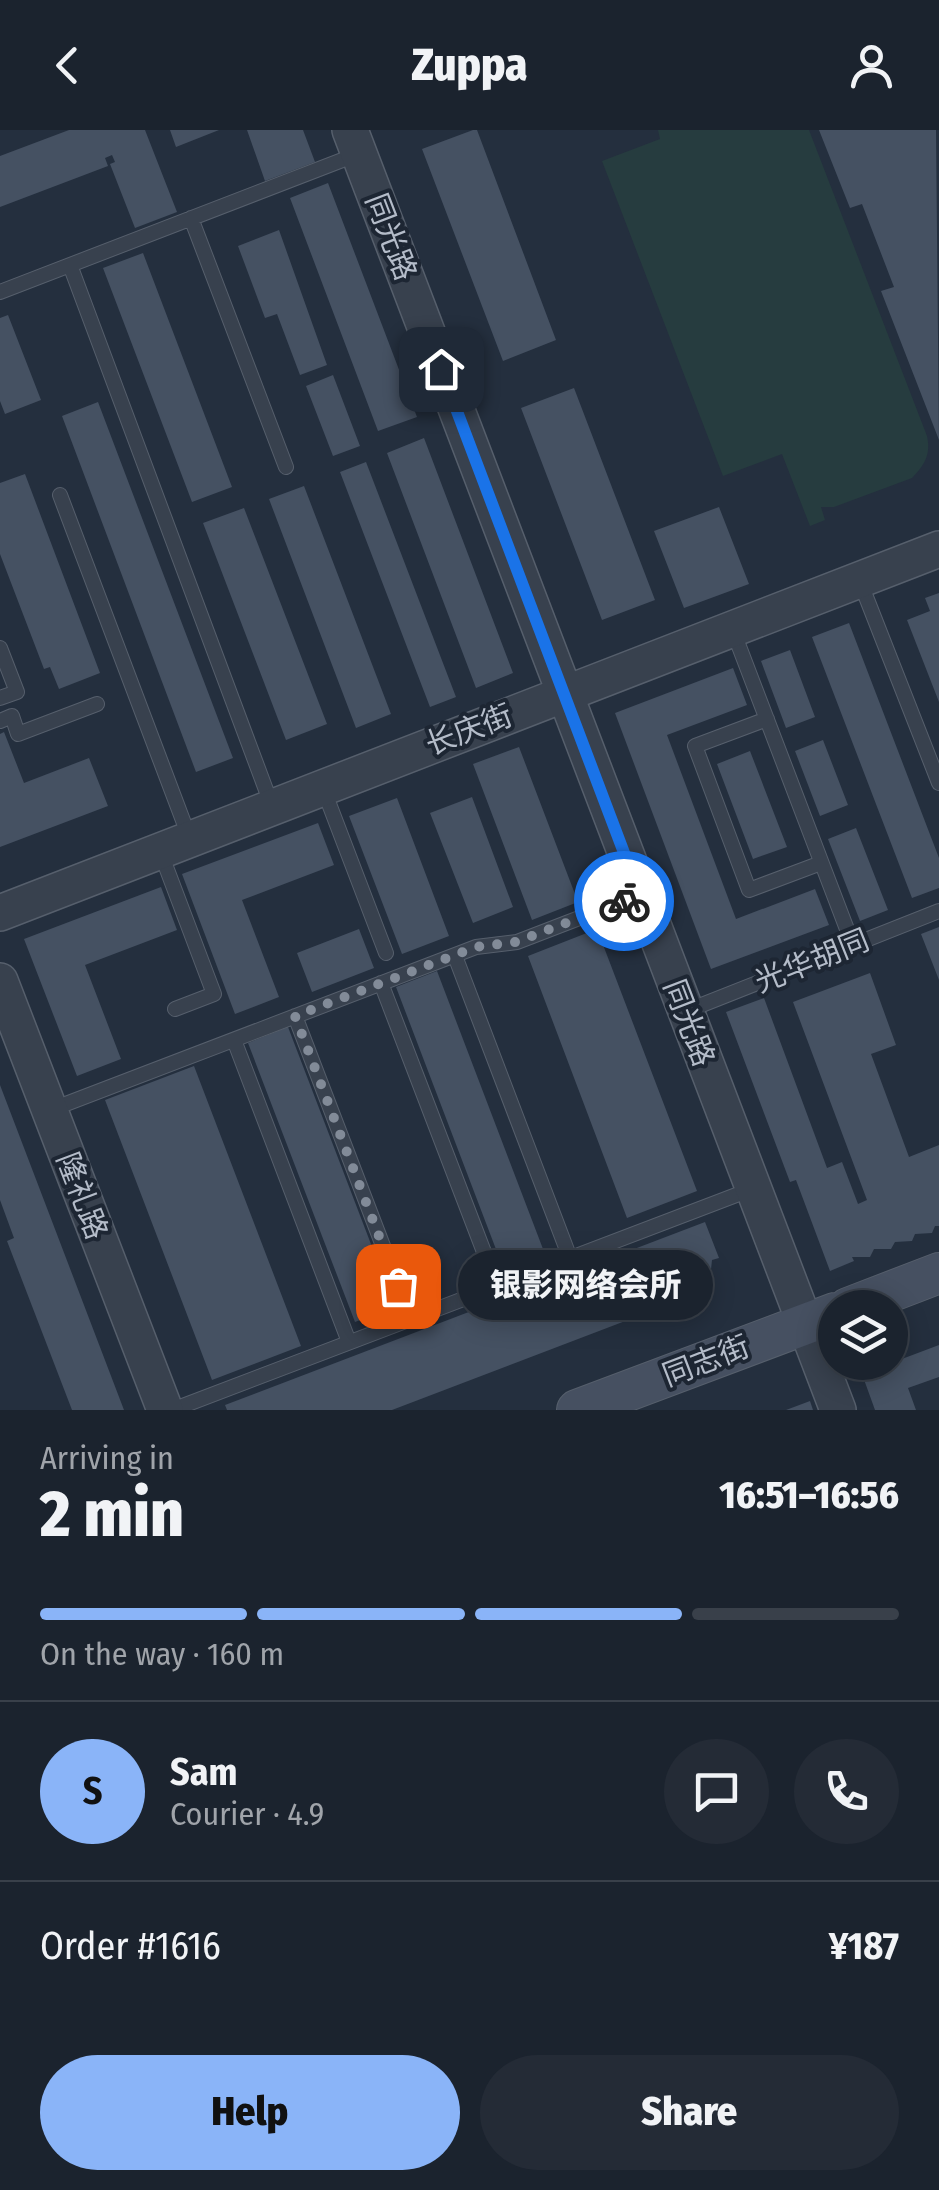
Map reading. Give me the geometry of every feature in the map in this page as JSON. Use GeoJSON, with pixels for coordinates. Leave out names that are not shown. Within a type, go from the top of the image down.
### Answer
{"type":"FeatureCollection","features":[{"type":"Feature","properties":{"kind":"main road"},"geometry":{"type":"LineString","coordinates":[[894,1290],[939,1272]]}},
{"type":"Feature","properties":{"kind":"main road"},"geometry":{"type":"LineString","coordinates":[[908,1308],[939,1296]]}},
{"type":"Feature","properties":{"kind":"main road","name":"同志街"},"geometry":{"type":"LineString","coordinates":[[577,1410],[818,1330]]}},
{"type":"Feature","properties":{"kind":"main road","name":"同志街"},"geometry":{"type":"LineString","coordinates":[[639,1410],[818,1331]]}},
{"type":"Feature","properties":{"kind":"street","name":"同光路"},"geometry":{"type":"LineString","coordinates":[[354,142],[753,1189],[818,1321]]}},
{"type":"Feature","properties":{"kind":"street","name":"长庆街"},"geometry":{"type":"LineString","coordinates":[[0,913],[939,549]]}},
{"type":"Feature","properties":{"kind":"street","name":"隆礼路"},"geometry":{"type":"LineString","coordinates":[[0,982],[168,1410]]}},
{"type":"Feature","properties":{"kind":"street","name":"同光路"},"geometry":{"type":"LineString","coordinates":[[832,1380],[838,1410]]}},
{"type":"Feature","properties":{"kind":"lane"},"geometry":{"type":"LineString","coordinates":[[0,292],[192,218],[354,142]]}},
{"type":"Feature","properties":{"kind":"lane"},"geometry":{"type":"LineString","coordinates":[[192,218],[286,466]]}},
{"type":"Feature","properties":{"kind":"lane"},"geometry":{"type":"LineString","coordinates":[[70,265],[272,807]]}},
{"type":"Feature","properties":{"kind":"lane"},"geometry":{"type":"LineString","coordinates":[[60,495],[175,845],[214,994],[174,1009]]}},
{"type":"Feature","properties":{"kind":"lane"},"geometry":{"type":"LineString","coordinates":[[860,579],[939,783]]}},
{"type":"Feature","properties":{"kind":"lane"},"geometry":{"type":"LineString","coordinates":[[732,628],[853,945]]}},
{"type":"Feature","properties":{"kind":"lane"},"geometry":{"type":"LineString","coordinates":[[0,648],[16,692],[0,698]]}},
{"type":"Feature","properties":{"kind":"lane"},"geometry":{"type":"LineString","coordinates":[[0,721],[12,716],[18,734],[98,704]]}},
{"type":"Feature","properties":{"kind":"lane"},"geometry":{"type":"LineString","coordinates":[[766,719],[695,746],[750,890],[822,862]]}},
{"type":"Feature","properties":{"kind":"lane"},"geometry":{"type":"LineString","coordinates":[[322,787],[386,953]]}},
{"type":"Feature","properties":{"kind":"lane"},"geometry":{"type":"LineString","coordinates":[[50,1110],[476,947],[516,942],[640,895]]}},
{"type":"Feature","properties":{"kind":"lane","name":"光华胡同"},"geometry":{"type":"LineString","coordinates":[[685,1012],[939,910]]}},
{"type":"Feature","properties":{"kind":"lane"},"geometry":{"type":"LineString","coordinates":[[455,956],[570,1258]]}},
{"type":"Feature","properties":{"kind":"lane"},"geometry":{"type":"LineString","coordinates":[[382,984],[497,1286]]}},
{"type":"Feature","properties":{"kind":"lane"},"geometry":{"type":"LineString","coordinates":[[295,1016],[411,1319]]}},
{"type":"Feature","properties":{"kind":"lane"},"geometry":{"type":"LineString","coordinates":[[234,1040],[349,1342]]}},
{"type":"Feature","properties":{"kind":"lane"},"geometry":{"type":"LineString","coordinates":[[168,1410],[753,1189]]}},
{"type":"Feature","properties":{"kind":"green space"},"geometry":{"type":"Polygon","coordinates":[[[658,130],[809,130],[927,436],[926,459],[912,478],[834,507],[821,507],[825,520],[810,526],[782,454],[723,476],[602,161],[660,139],[658,130]]]}},
{"type":"Feature","properties":{"kind":"building"},"geometry":{"type":"Polygon","coordinates":[[[69,130],[145,130],[177,212],[135,228],[110,164],[115,162],[112,155],[105,158],[108,166],[0,207],[0,156],[69,130]]]}},
{"type":"Feature","properties":{"kind":"building"},"geometry":{"type":"Polygon","coordinates":[[[170,130],[219,130],[176,147],[170,130]]]}},
{"type":"Feature","properties":{"kind":"building"},"geometry":{"type":"Polygon","coordinates":[[[247,130],[303,130],[315,162],[265,181],[247,130]]]}},
{"type":"Feature","properties":{"kind":"building"},"geometry":{"type":"Polygon","coordinates":[[[477,130],[556,340],[503,361],[422,149],[477,130]]]}},
{"type":"Feature","properties":{"kind":"building"},"geometry":{"type":"Polygon","coordinates":[[[819,130],[936,130],[939,440],[881,291],[894,287],[862,204],[850,208],[819,130]]]}},
{"type":"Feature","properties":{"kind":"building"},"geometry":{"type":"Polygon","coordinates":[[[328,183],[417,417],[378,431],[290,198],[328,183]]]}},
{"type":"Feature","properties":{"kind":"building"},"geometry":{"type":"Polygon","coordinates":[[[279,230],[327,365],[300,375],[277,314],[265,318],[238,246],[279,230]]]}},
{"type":"Feature","properties":{"kind":"building"},"geometry":{"type":"Polygon","coordinates":[[[143,253],[232,487],[192,502],[103,268],[143,253]]]}},
{"type":"Feature","properties":{"kind":"building"},"geometry":{"type":"Polygon","coordinates":[[[8,315],[41,400],[5,414],[0,401],[0,318],[8,315]]]}},
{"type":"Feature","properties":{"kind":"building"},"geometry":{"type":"Polygon","coordinates":[[[333,375],[360,446],[333,456],[306,386],[333,375]]]}},
{"type":"Feature","properties":{"kind":"building"},"geometry":{"type":"Polygon","coordinates":[[[574,388],[655,600],[602,620],[521,408],[574,388]]]}},
{"type":"Feature","properties":{"kind":"building"},"geometry":{"type":"Polygon","coordinates":[[[98,402],[233,758],[196,772],[62,416],[98,402]]]}},
{"type":"Feature","properties":{"kind":"building"},"geometry":{"type":"Polygon","coordinates":[[[424,438],[513,673],[476,688],[387,453],[424,438]]]}},
{"type":"Feature","properties":{"kind":"building"},"geometry":{"type":"Polygon","coordinates":[[[366,462],[456,697],[430,707],[340,472],[366,462]]]}},
{"type":"Feature","properties":{"kind":"building"},"geometry":{"type":"Polygon","coordinates":[[[25,474],[100,673],[59,689],[50,667],[44,669],[0,554],[0,483],[25,474]]]}},
{"type":"Feature","properties":{"kind":"building"},"geometry":{"type":"Polygon","coordinates":[[[304,486],[391,714],[356,728],[269,499],[304,486]]]}},
{"type":"Feature","properties":{"kind":"building"},"geometry":{"type":"Polygon","coordinates":[[[719,507],[749,584],[684,608],[654,531],[719,507]]]}},
{"type":"Feature","properties":{"kind":"building"},"geometry":{"type":"Polygon","coordinates":[[[244,508],[327,724],[286,740],[203,523],[244,508]]]}},
{"type":"Feature","properties":{"kind":"building"},"geometry":{"type":"Polygon","coordinates":[[[939,593],[939,702],[907,620],[930,611],[925,598],[939,593]]]}},
{"type":"Feature","properties":{"kind":"building"},"geometry":{"type":"Polygon","coordinates":[[[849,623],[939,858],[939,888],[912,898],[812,637],[849,623]]]}},
{"type":"Feature","properties":{"kind":"building"},"geometry":{"type":"Polygon","coordinates":[[[790,650],[815,717],[786,728],[761,661],[790,650]]]}},
{"type":"Feature","properties":{"kind":"building"},"geometry":{"type":"Polygon","coordinates":[[[733,668],[747,705],[667,735],[736,919],[815,889],[829,925],[711,969],[615,713],[733,668]]]}},
{"type":"Feature","properties":{"kind":"building"},"geometry":{"type":"Polygon","coordinates":[[[4,732],[24,783],[89,758],[108,806],[0,847],[0,734],[4,732]]]}},
{"type":"Feature","properties":{"kind":"building"},"geometry":{"type":"Polygon","coordinates":[[[823,740],[848,805],[820,816],[795,751],[823,740]]]}},
{"type":"Feature","properties":{"kind":"building"},"geometry":{"type":"Polygon","coordinates":[[[519,747],[578,902],[532,920],[473,764],[519,747]]]}},
{"type":"Feature","properties":{"kind":"building"},"geometry":{"type":"Polygon","coordinates":[[[750,751],[787,847],[753,859],[717,764],[750,751]]]}},
{"type":"Feature","properties":{"kind":"building"},"geometry":{"type":"Polygon","coordinates":[[[472,797],[513,907],[473,923],[430,813],[472,797]]]}},
{"type":"Feature","properties":{"kind":"building"},"geometry":{"type":"Polygon","coordinates":[[[397,798],[449,936],[402,954],[349,816],[397,798]]]}},
{"type":"Feature","properties":{"kind":"building"},"geometry":{"type":"Polygon","coordinates":[[[318,823],[334,865],[242,900],[279,997],[235,1014],[182,874],[318,823]]]}},
{"type":"Feature","properties":{"kind":"building"},"geometry":{"type":"Polygon","coordinates":[[[856,828],[888,910],[860,921],[828,839],[856,828]]]}},
{"type":"Feature","properties":{"kind":"building"},"geometry":{"type":"Polygon","coordinates":[[[161,887],[177,930],[85,965],[121,1059],[77,1076],[24,939],[161,887]]]}},
{"type":"Feature","properties":{"kind":"building"},"geometry":{"type":"Polygon","coordinates":[[[939,927],[939,980],[921,934],[939,927]]]}},
{"type":"Feature","properties":{"kind":"building"},"geometry":{"type":"Polygon","coordinates":[[[359,929],[374,968],[312,992],[297,953],[359,929]]]}},
{"type":"Feature","properties":{"kind":"building"},"geometry":{"type":"Polygon","coordinates":[[[597,929],[697,1191],[627,1218],[528,956],[597,929]]]}},
{"type":"Feature","properties":{"kind":"building"},"geometry":{"type":"Polygon","coordinates":[[[437,971],[543,1249],[502,1265],[396,987],[437,971]]]}},
{"type":"Feature","properties":{"kind":"building"},"geometry":{"type":"Polygon","coordinates":[[[870,973],[896,1045],[871,1054],[909,1157],[939,1145],[939,1226],[932,1233],[915,1234],[912,1241],[895,1242],[891,1249],[874,1249],[870,1257],[852,1257],[854,1261],[830,1271],[796,1180],[790,1182],[726,1012],[764,998],[827,1168],[842,1162],[858,1204],[867,1200],[793,1002],[870,973]]]}},
{"type":"Feature","properties":{"kind":"building"},"geometry":{"type":"Polygon","coordinates":[[[288,1027],[395,1307],[355,1322],[248,1043],[288,1027]]]}},
{"type":"Feature","properties":{"kind":"building"},"geometry":{"type":"Polygon","coordinates":[[[194,1066],[301,1346],[212,1380],[105,1100],[194,1066]]]}},
{"type":"Feature","properties":{"kind":"building"},"geometry":{"type":"Polygon","coordinates":[[[0,1085],[124,1410],[72,1410],[7,1241],[14,1238],[0,1200],[0,1085]]]}},
{"type":"Feature","properties":{"kind":"building"},"geometry":{"type":"Polygon","coordinates":[[[705,1222],[719,1258],[712,1260],[710,1279],[696,1294],[392,1410],[227,1410],[225,1405],[705,1222]]]}},
{"type":"Feature","properties":{"kind":"building"},"geometry":{"type":"Polygon","coordinates":[[[939,1345],[939,1377],[908,1388],[916,1410],[875,1410],[864,1380],[908,1380],[908,1357],[939,1345]]]}},
{"type":"Feature","properties":{"kind":"building"},"geometry":{"type":"Polygon","coordinates":[[[810,1401],[813,1410],[786,1410],[810,1401]]]}},
{"type":"Feature","properties":{"kind":"way so far"},"geometry":{"type":"LineString","coordinates":[[398,1286],[295,1016],[476,947],[516,942],[624,901]]}},
{"type":"Feature","properties":{"kind":"place","name":"银影网络会所"},"geometry":{"type":"Point","coordinates":[398,1286]}},
{"type":"Feature","properties":{"kind":"route"},"geometry":{"type":"LineString","coordinates":[[441,369],[640,895],[624,901]]}}]}
